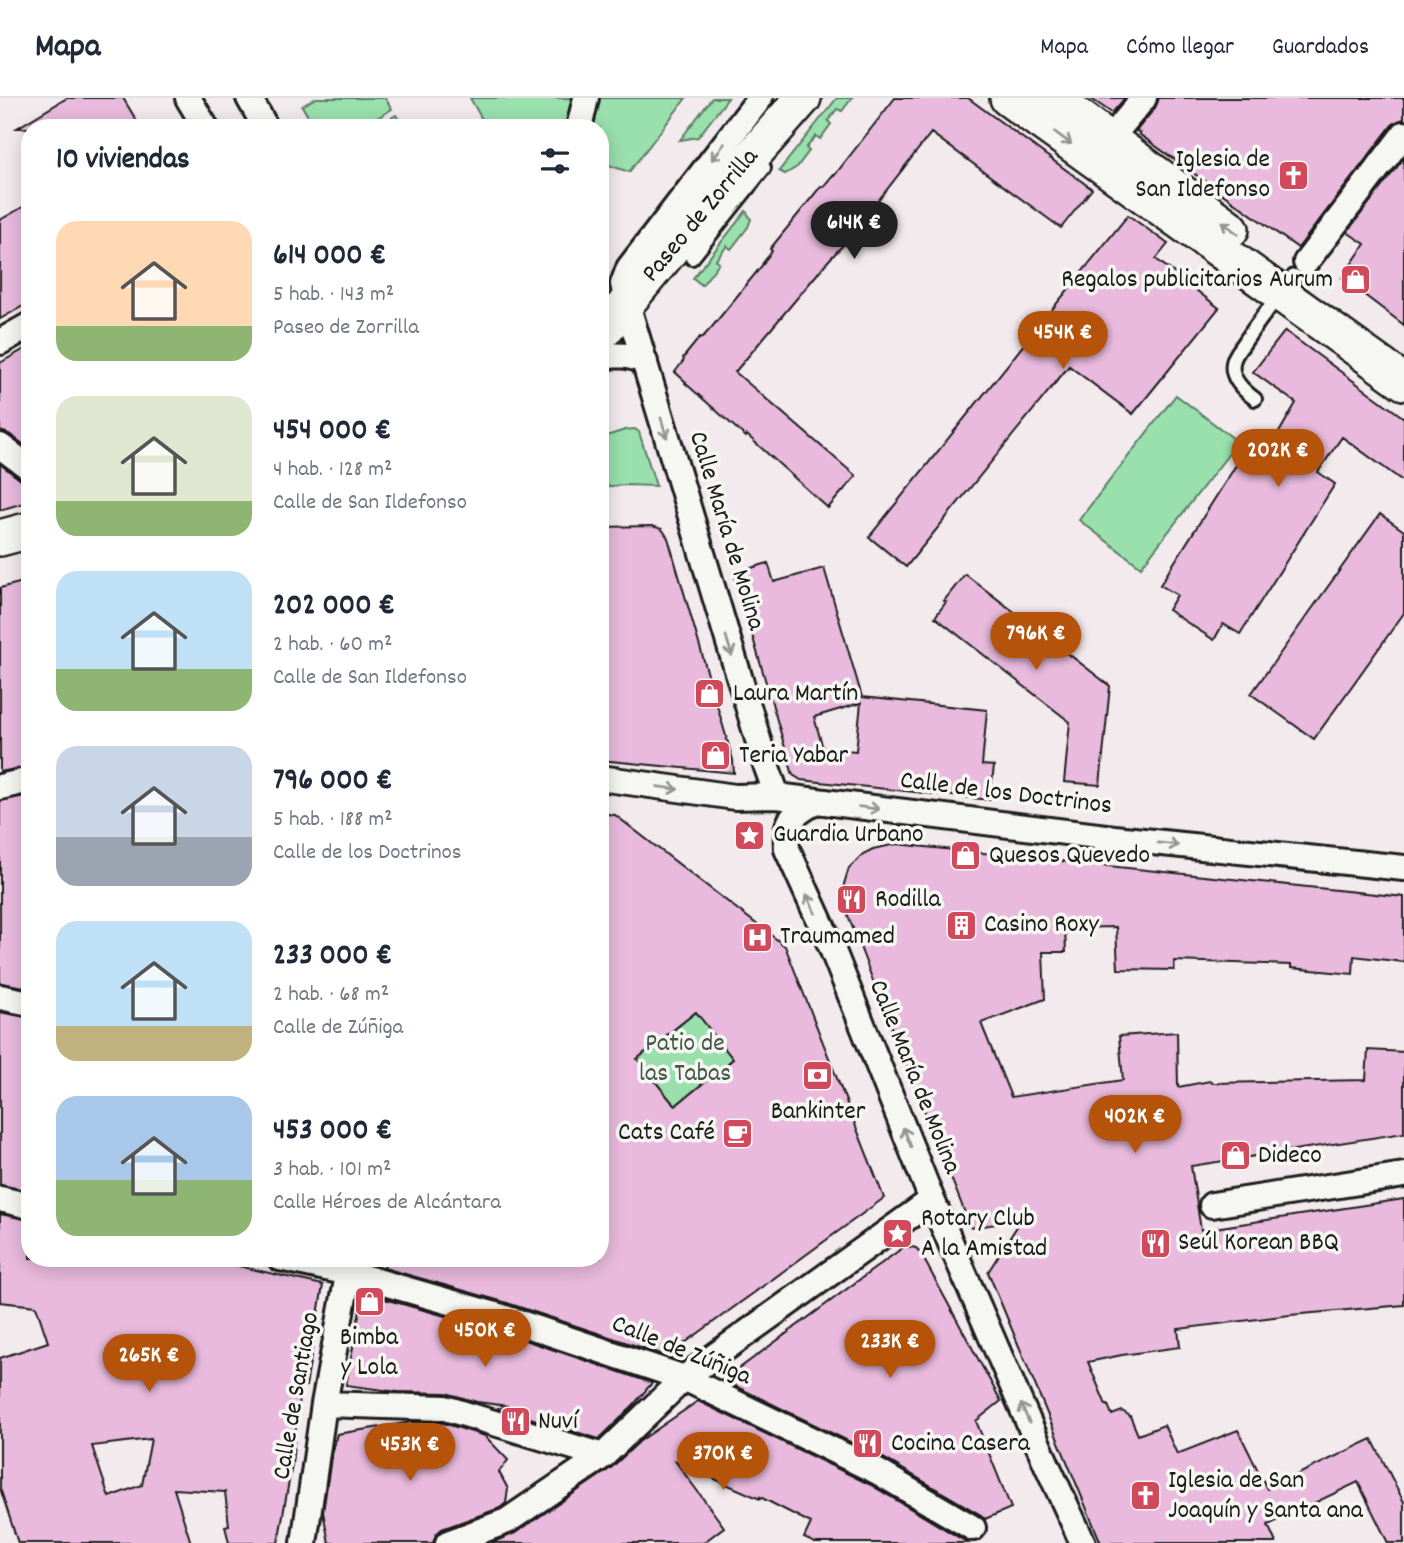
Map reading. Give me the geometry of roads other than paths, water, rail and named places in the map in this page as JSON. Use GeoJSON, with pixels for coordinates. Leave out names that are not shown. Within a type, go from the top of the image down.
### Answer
{"type":"FeatureCollection","features":[{"type":"Feature","properties":{"kind":"main road"},"geometry":{"type":"LineString","coordinates":[[1008,98],[1293,277],[1404,382]]}},
{"type":"Feature","properties":{"kind":"main road"},"geometry":{"type":"LineString","coordinates":[[1053,98],[1293,277],[1404,355]]}},
{"type":"Feature","properties":{"kind":"main road","name":"Paseo de Zorrilla"},"geometry":{"type":"LineString","coordinates":[[627,304],[686,231],[798,109]]}},
{"type":"Feature","properties":{"kind":"main road"},"geometry":{"type":"LineString","coordinates":[[609,325],[627,304]]}},
{"type":"Feature","properties":{"kind":"main road"},"geometry":{"type":"LineString","coordinates":[[0,538],[21,532]]}},
{"type":"Feature","properties":{"kind":"street"},"geometry":{"type":"LineString","coordinates":[[188,98],[201,119]]}},
{"type":"Feature","properties":{"kind":"street"},"geometry":{"type":"LineString","coordinates":[[249,98],[261,119]]}},
{"type":"Feature","properties":{"kind":"street"},"geometry":{"type":"LineString","coordinates":[[581,119],[586,98]]}},
{"type":"Feature","properties":{"kind":"street","name":"Paseo de Zorrilla"},"geometry":{"type":"LineString","coordinates":[[627,304],[623,284],[629,268],[760,98]]}},
{"type":"Feature","properties":{"kind":"street"},"geometry":{"type":"LineString","coordinates":[[1110,139],[1144,98]]}},
{"type":"Feature","properties":{"kind":"street"},"geometry":{"type":"LineString","coordinates":[[1293,277],[1404,134]]}},
{"type":"Feature","properties":{"kind":"street","name":"Calle María de Molina"},"geometry":{"type":"LineString","coordinates":[[627,304],[777,796]]}},
{"type":"Feature","properties":{"kind":"street"},"geometry":{"type":"LineString","coordinates":[[0,342],[21,330]]}},
{"type":"Feature","properties":{"kind":"street"},"geometry":{"type":"LineString","coordinates":[[609,356],[624,355],[645,362]]}},
{"type":"Feature","properties":{"kind":"street"},"geometry":{"type":"LineString","coordinates":[[0,446],[21,461]]}},
{"type":"Feature","properties":{"kind":"street","name":"Calle de los Doctrinos"},"geometry":{"type":"LineString","coordinates":[[609,779],[735,797],[777,796],[1114,838],[1404,868]]}},
{"type":"Feature","properties":{"kind":"street"},"geometry":{"type":"LineString","coordinates":[[0,787],[21,782]]}},
{"type":"Feature","properties":{"kind":"street","name":"Calle María de Molina"},"geometry":{"type":"LineString","coordinates":[[816,801],[790,820],[786,832],[787,849],[831,946],[932,1200],[1083,1543]]}},
{"type":"Feature","properties":{"kind":"street"},"geometry":{"type":"LineString","coordinates":[[0,997],[21,1001]]}},
{"type":"Feature","properties":{"kind":"street"},"geometry":{"type":"LineString","coordinates":[[1212,1205],[1404,1175]]}},
{"type":"Feature","properties":{"kind":"street"},"geometry":{"type":"LineString","coordinates":[[0,1199],[21,1204]]}},
{"type":"Feature","properties":{"kind":"street"},"geometry":{"type":"LineString","coordinates":[[448,1543],[507,1521],[603,1456],[684,1378],[932,1200]]}},
{"type":"Feature","properties":{"kind":"street","name":"Calle de Santiago"},"geometry":{"type":"LineString","coordinates":[[304,1543],[324,1404],[350,1267]]}},
{"type":"Feature","properties":{"kind":"street","name":"Calle de Zúñiga"},"geometry":{"type":"LineString","coordinates":[[353,1267],[684,1378],[878,1472],[973,1528]]}},
{"type":"Feature","properties":{"kind":"street"},"geometry":{"type":"LineString","coordinates":[[324,1404],[445,1408],[603,1456]]}},
{"type":"Feature","properties":{"kind":"lane"},"geometry":{"type":"LineString","coordinates":[[692,258],[774,155]]}},
{"type":"Feature","properties":{"kind":"lane"},"geometry":{"type":"LineString","coordinates":[[1255,398],[1238,382],[1233,363],[1237,352],[1293,277]]}},
{"type":"Feature","properties":{"kind":"place","name":"Iglesia de San Ildefonso"},"geometry":{"type":"Point","coordinates":[1293,175]}},
{"type":"Feature","properties":{"kind":"place","name":"Regalos publicitarios Aurum"},"geometry":{"type":"Point","coordinates":[1356,280]}},
{"type":"Feature","properties":{"kind":"place","name":"Laura Martín"},"geometry":{"type":"Point","coordinates":[710,694]}},
{"type":"Feature","properties":{"kind":"place","name":"Teria Yabar"},"geometry":{"type":"Point","coordinates":[716,756]}},
{"type":"Feature","properties":{"kind":"place","name":"Guardia Urbano"},"geometry":{"type":"Point","coordinates":[750,835]}},
{"type":"Feature","properties":{"kind":"place","name":"Quesos Quevedo"},"geometry":{"type":"Point","coordinates":[966,856]}},
{"type":"Feature","properties":{"kind":"place","name":"Rodilla"},"geometry":{"type":"Point","coordinates":[852,900]}},
{"type":"Feature","properties":{"kind":"place","name":"Casino Roxy"},"geometry":{"type":"Point","coordinates":[961,925]}},
{"type":"Feature","properties":{"kind":"place","name":"Traumamed"},"geometry":{"type":"Point","coordinates":[757,937]}},
{"type":"Feature","properties":{"kind":"place","name":"Bankinter"},"geometry":{"type":"Point","coordinates":[818,1076]}},
{"type":"Feature","properties":{"kind":"place","name":"Cats Café"},"geometry":{"type":"Point","coordinates":[738,1133]}},
{"type":"Feature","properties":{"kind":"place","name":"Dideco"},"geometry":{"type":"Point","coordinates":[1235,1156]}},
{"type":"Feature","properties":{"kind":"place","name":"Rotary Club A la Amistad"},"geometry":{"type":"Point","coordinates":[898,1234]}},
{"type":"Feature","properties":{"kind":"place","name":"Seúl Korean BBQ"},"geometry":{"type":"Point","coordinates":[1155,1243]}},
{"type":"Feature","properties":{"kind":"place","name":"Bimba y Lola"},"geometry":{"type":"Point","coordinates":[369,1302]}},
{"type":"Feature","properties":{"kind":"place","name":"Nuví"},"geometry":{"type":"Point","coordinates":[515,1422]}},
{"type":"Feature","properties":{"kind":"place","name":"Cocina Casera"},"geometry":{"type":"Point","coordinates":[868,1444]}},
{"type":"Feature","properties":{"kind":"place","name":"Iglesia de San Joaquín y Santa ana"},"geometry":{"type":"Point","coordinates":[1145,1496]}},
{"type":"Feature","properties":{"kind":"park label","name":"Patio de las Tabas"},"geometry":{"type":"Point","coordinates":[685,1059]}}]}
